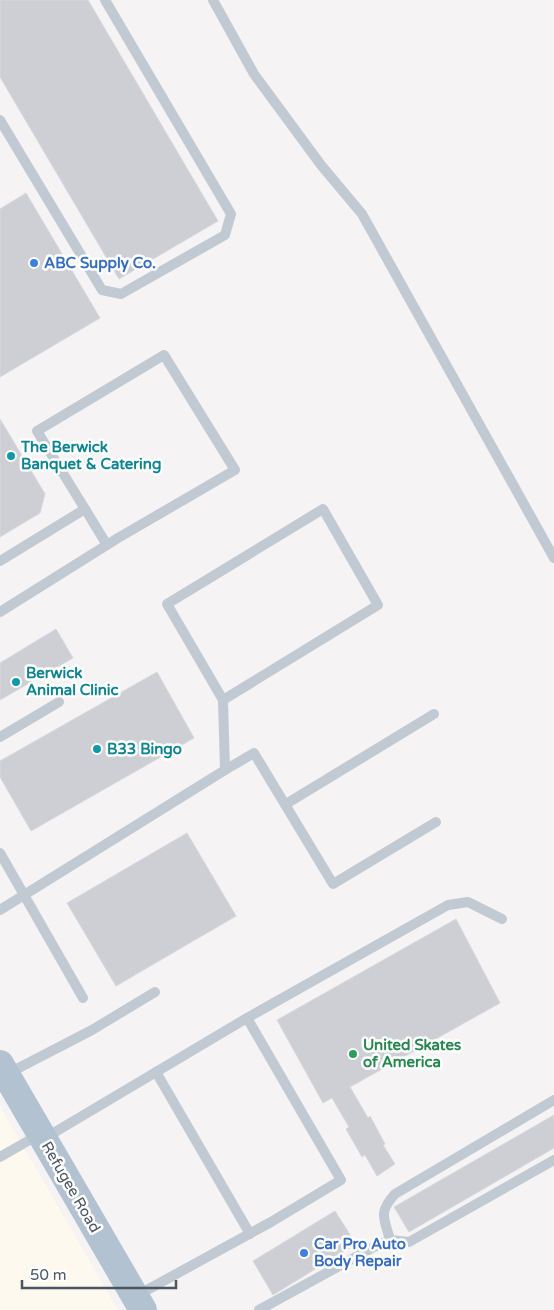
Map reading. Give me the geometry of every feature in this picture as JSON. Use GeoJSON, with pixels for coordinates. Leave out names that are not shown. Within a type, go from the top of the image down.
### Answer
{"type":"FeatureCollection","features":[{"type":"Feature","properties":{"kind":"main road","name":"Refugee Road"},"geometry":{"type":"LineString","coordinates":[[3,1069],[139,1303]]}},
{"type":"Feature","properties":{"kind":"lane"},"geometry":{"type":"LineString","coordinates":[[0,120],[102,290],[121,294],[225,235],[231,214],[105,0]]}},
{"type":"Feature","properties":{"kind":"lane"},"geometry":{"type":"LineString","coordinates":[[213,0],[254,74],[322,165],[362,214],[554,558]]}},
{"type":"Feature","properties":{"kind":"lane"},"geometry":{"type":"LineString","coordinates":[[0,612],[107,544],[235,470],[164,354],[37,431],[107,544]]}},
{"type":"Feature","properties":{"kind":"lane"},"geometry":{"type":"LineString","coordinates":[[0,561],[85,509]]}},
{"type":"Feature","properties":{"kind":"lane"},"geometry":{"type":"LineString","coordinates":[[223,700],[378,605],[324,509],[167,604],[223,700],[224,770]]}},
{"type":"Feature","properties":{"kind":"lane"},"geometry":{"type":"LineString","coordinates":[[0,737],[58,702]]}},
{"type":"Feature","properties":{"kind":"lane"},"geometry":{"type":"LineString","coordinates":[[286,804],[434,714]]}},
{"type":"Feature","properties":{"kind":"lane"},"geometry":{"type":"LineString","coordinates":[[0,910],[254,753],[333,884],[436,822]]}},
{"type":"Feature","properties":{"kind":"lane"},"geometry":{"type":"LineString","coordinates":[[0,853],[83,998]]}},
{"type":"Feature","properties":{"kind":"lane"},"geometry":{"type":"LineString","coordinates":[[0,1157],[42,1136],[156,1072],[247,1018],[448,905],[468,902],[502,919]]}},
{"type":"Feature","properties":{"kind":"lane"},"geometry":{"type":"LineString","coordinates":[[3,1069],[92,1030],[154,992]]}},
{"type":"Feature","properties":{"kind":"lane"},"geometry":{"type":"LineString","coordinates":[[139,1303],[341,1180],[247,1018]]}},
{"type":"Feature","properties":{"kind":"lane"},"geometry":{"type":"LineString","coordinates":[[156,1072],[250,1234]]}},
{"type":"Feature","properties":{"kind":"lane"},"geometry":{"type":"LineString","coordinates":[[390,1240],[384,1216],[386,1205],[395,1194],[554,1100]]}},
{"type":"Feature","properties":{"kind":"lane"},"geometry":{"type":"LineString","coordinates":[[259,1310],[372,1248],[390,1240],[409,1242],[554,1160]]}},
{"type":"Feature","properties":{"kind":"shaded area"},"geometry":{"type":"Polygon","coordinates":[[[0,1106],[118,1310],[0,1310],[0,1106]]]}},
{"type":"Feature","properties":{"kind":"building"},"geometry":{"type":"Polygon","coordinates":[[[0,0],[88,0],[218,221],[119,279],[0,77],[0,0]]]}},
{"type":"Feature","properties":{"kind":"building","name":"ABC Supply Co."},"geometry":{"type":"Polygon","coordinates":[[[26,193],[100,318],[0,377],[0,209],[26,193]]]}},
{"type":"Feature","properties":{"kind":"building","name":"The Berwick Banquet & Catering"},"geometry":{"type":"Polygon","coordinates":[[[0,419],[45,494],[40,513],[0,537],[0,419]]]}},
{"type":"Feature","properties":{"kind":"building","name":"Berwick Animal Clinic"},"geometry":{"type":"Polygon","coordinates":[[[56,629],[73,658],[0,700],[0,663],[56,629]]]}},
{"type":"Feature","properties":{"kind":"building","name":"B33 Bingo"},"geometry":{"type":"Polygon","coordinates":[[[157,672],[194,738],[31,831],[0,777],[0,761],[157,672]]]}},
{"type":"Feature","properties":{"kind":"building"},"geometry":{"type":"Polygon","coordinates":[[[187,833],[236,916],[116,986],[67,903],[187,833]]]}},
{"type":"Feature","properties":{"kind":"building","name":"United Skates of America"},"geometry":{"type":"Polygon","coordinates":[[[456,919],[500,1003],[350,1087],[368,1118],[370,1116],[385,1144],[383,1145],[395,1164],[377,1176],[365,1155],[362,1157],[346,1129],[349,1127],[332,1098],[323,1103],[277,1020],[456,919]]]}},
{"type":"Feature","properties":{"kind":"building"},"geometry":{"type":"Polygon","coordinates":[[[554,1115],[554,1148],[409,1232],[394,1207],[554,1115]]]}},
{"type":"Feature","properties":{"kind":"building","name":"Car Pro Auto Body Repair"},"geometry":{"type":"Polygon","coordinates":[[[335,1211],[356,1244],[273,1295],[253,1261],[335,1211]]]}},
{"type":"Feature","properties":{"kind":"place","name":"ABC Supply Co."},"geometry":{"type":"Point","coordinates":[34,263]}},
{"type":"Feature","properties":{"kind":"place","name":"The Berwick Banquet & Catering"},"geometry":{"type":"Point","coordinates":[11,456]}},
{"type":"Feature","properties":{"kind":"place","name":"Berwick Animal Clinic"},"geometry":{"type":"Point","coordinates":[16,682]}},
{"type":"Feature","properties":{"kind":"place","name":"B33 Bingo"},"geometry":{"type":"Point","coordinates":[97,749]}},
{"type":"Feature","properties":{"kind":"place","name":"United Skates of America"},"geometry":{"type":"Point","coordinates":[353,1054]}},
{"type":"Feature","properties":{"kind":"place","name":"Car Pro Auto Body Repair"},"geometry":{"type":"Point","coordinates":[304,1253]}}]}
